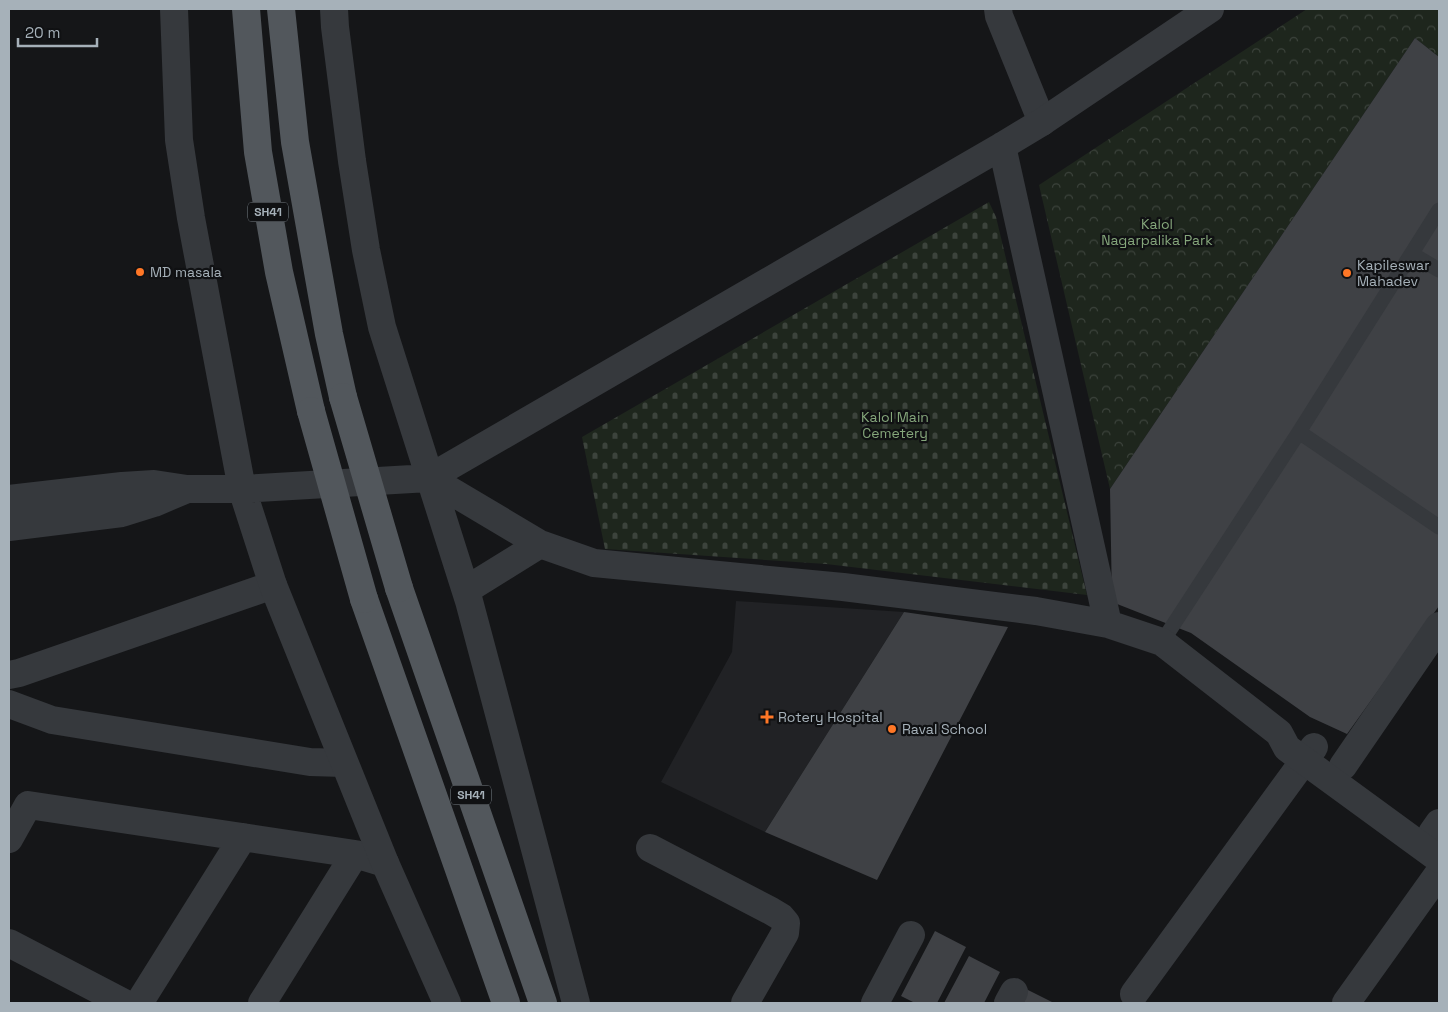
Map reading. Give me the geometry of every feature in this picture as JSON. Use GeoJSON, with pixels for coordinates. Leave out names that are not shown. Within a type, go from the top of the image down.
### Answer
{"type":"FeatureCollection","features":[{"type":"Feature","properties":{"kind":"main road","name":"SH41"},"geometry":{"type":"LineString","coordinates":[[246,9],[258,152],[278,272],[311,411],[364,599],[506,1003]]}},
{"type":"Feature","properties":{"kind":"main road","name":"SH41"},"geometry":{"type":"LineString","coordinates":[[281,9],[295,142],[329,334],[343,397],[399,588],[543,1003]]}},
{"type":"Feature","properties":{"kind":"street"},"geometry":{"type":"LineString","coordinates":[[174,9],[178,140],[242,489],[273,585],[385,863],[447,1003]]}},
{"type":"Feature","properties":{"kind":"street"},"geometry":{"type":"LineString","coordinates":[[334,9],[352,161],[366,250],[382,327],[466,590],[576,1003]]}},
{"type":"Feature","properties":{"kind":"street"},"geometry":{"type":"LineString","coordinates":[[998,9],[999,16],[1042,122]]}},
{"type":"Feature","properties":{"kind":"street"},"geometry":{"type":"LineString","coordinates":[[9,500],[122,486],[154,484],[187,489],[242,489],[429,478],[1042,122],[1210,9]]}},
{"type":"Feature","properties":{"kind":"street"},"geometry":{"type":"LineString","coordinates":[[1002,146],[1108,624]]}},
{"type":"Feature","properties":{"kind":"street"},"geometry":{"type":"LineString","coordinates":[[429,478],[540,544],[594,563],[853,588],[1036,611],[1108,624],[1162,642],[1279,733],[1287,748],[1342,766],[1437,831]]}},
{"type":"Feature","properties":{"kind":"street"},"geometry":{"type":"LineString","coordinates":[[9,527],[122,513],[154,503],[187,489]]}},
{"type":"Feature","properties":{"kind":"street"},"geometry":{"type":"LineString","coordinates":[[466,590],[540,544]]}},
{"type":"Feature","properties":{"kind":"street"},"geometry":{"type":"LineString","coordinates":[[9,675],[273,585]]}},
{"type":"Feature","properties":{"kind":"street"},"geometry":{"type":"LineString","coordinates":[[1342,766],[1439,626]]}},
{"type":"Feature","properties":{"kind":"street"},"geometry":{"type":"LineString","coordinates":[[9,704],[52,720],[310,762],[344,763]]}},
{"type":"Feature","properties":{"kind":"street"},"geometry":{"type":"LineString","coordinates":[[1310,754],[1439,859]]}},
{"type":"Feature","properties":{"kind":"street"},"geometry":{"type":"LineString","coordinates":[[1134,994],[1310,754]]}},
{"type":"Feature","properties":{"kind":"street"},"geometry":{"type":"LineString","coordinates":[[9,839],[28,805],[355,854],[385,863]]}},
{"type":"Feature","properties":{"kind":"street"},"geometry":{"type":"LineString","coordinates":[[139,1003],[242,837]]}},
{"type":"Feature","properties":{"kind":"street"},"geometry":{"type":"LineString","coordinates":[[650,848],[771,911],[781,917],[786,924],[785,933],[745,1003]]}},
{"type":"Feature","properties":{"kind":"street"},"geometry":{"type":"LineString","coordinates":[[262,1003],[355,854]]}},
{"type":"Feature","properties":{"kind":"street"},"geometry":{"type":"LineString","coordinates":[[1346,1003],[1439,873]]}},
{"type":"Feature","properties":{"kind":"street"},"geometry":{"type":"LineString","coordinates":[[875,1003],[911,935]]}},
{"type":"Feature","properties":{"kind":"street"},"geometry":{"type":"LineString","coordinates":[[9,944],[124,1003]]}},
{"type":"Feature","properties":{"kind":"lane"},"geometry":{"type":"LineString","coordinates":[[1162,642],[1299,432],[1439,210]]}},
{"type":"Feature","properties":{"kind":"lane"},"geometry":{"type":"LineString","coordinates":[[1412,254],[1439,270]]}},
{"type":"Feature","properties":{"kind":"lane"},"geometry":{"type":"LineString","coordinates":[[1299,432],[1439,527]]}},
{"type":"Feature","properties":{"kind":"shaded area","name":"Rotery Hospital"},"geometry":{"type":"Polygon","coordinates":[[[736,601],[904,612],[765,832],[661,782],[732,652],[736,601]]]}},
{"type":"Feature","properties":{"kind":"green space","name":"Kalol Nagarpalika Park"},"geometry":{"type":"Polygon","coordinates":[[[1307,9],[1439,9],[1439,57],[1415,38],[1110,489],[1039,185],[1307,9]]]}},
{"type":"Feature","properties":{"kind":"green space","name":"Kalol Main Cemetery"},"geometry":{"type":"Polygon","coordinates":[[[989,202],[996,217],[1087,595],[826,564],[605,549],[582,437],[989,202]]]}},
{"type":"Feature","properties":{"kind":"building","name":"Kapileswar Mahadev"},"geometry":{"type":"Polygon","coordinates":[[[1415,38],[1439,57],[1439,606],[1347,734],[1310,717],[1191,633],[1112,602],[1110,489],[1415,38]]]}},
{"type":"Feature","properties":{"kind":"building","name":"Raval School"},"geometry":{"type":"Polygon","coordinates":[[[904,612],[1008,627],[877,880],[765,832],[904,612]]]}},
{"type":"Feature","properties":{"kind":"building"},"geometry":{"type":"Polygon","coordinates":[[[935,931],[966,947],[937,1003],[915,1003],[901,996],[935,931]]]}},
{"type":"Feature","properties":{"kind":"building"},"geometry":{"type":"Polygon","coordinates":[[[969,956],[1000,972],[984,1003],[944,1003],[969,956]]]}},
{"type":"Feature","properties":{"kind":"building"},"geometry":{"type":"Polygon","coordinates":[[[1020,986],[1054,1003],[1011,1003],[1020,986]]]}},
{"type":"Feature","properties":{"kind":"place","name":"MD masala"},"geometry":{"type":"Point","coordinates":[140,272]}},
{"type":"Feature","properties":{"kind":"place","name":"Kapileswar Mahadev"},"geometry":{"type":"Point","coordinates":[1347,273]}},
{"type":"Feature","properties":{"kind":"place","name":"Rotery Hospital"},"geometry":{"type":"Point","coordinates":[767,717]}},
{"type":"Feature","properties":{"kind":"place","name":"Raval School"},"geometry":{"type":"Point","coordinates":[892,729]}}]}
